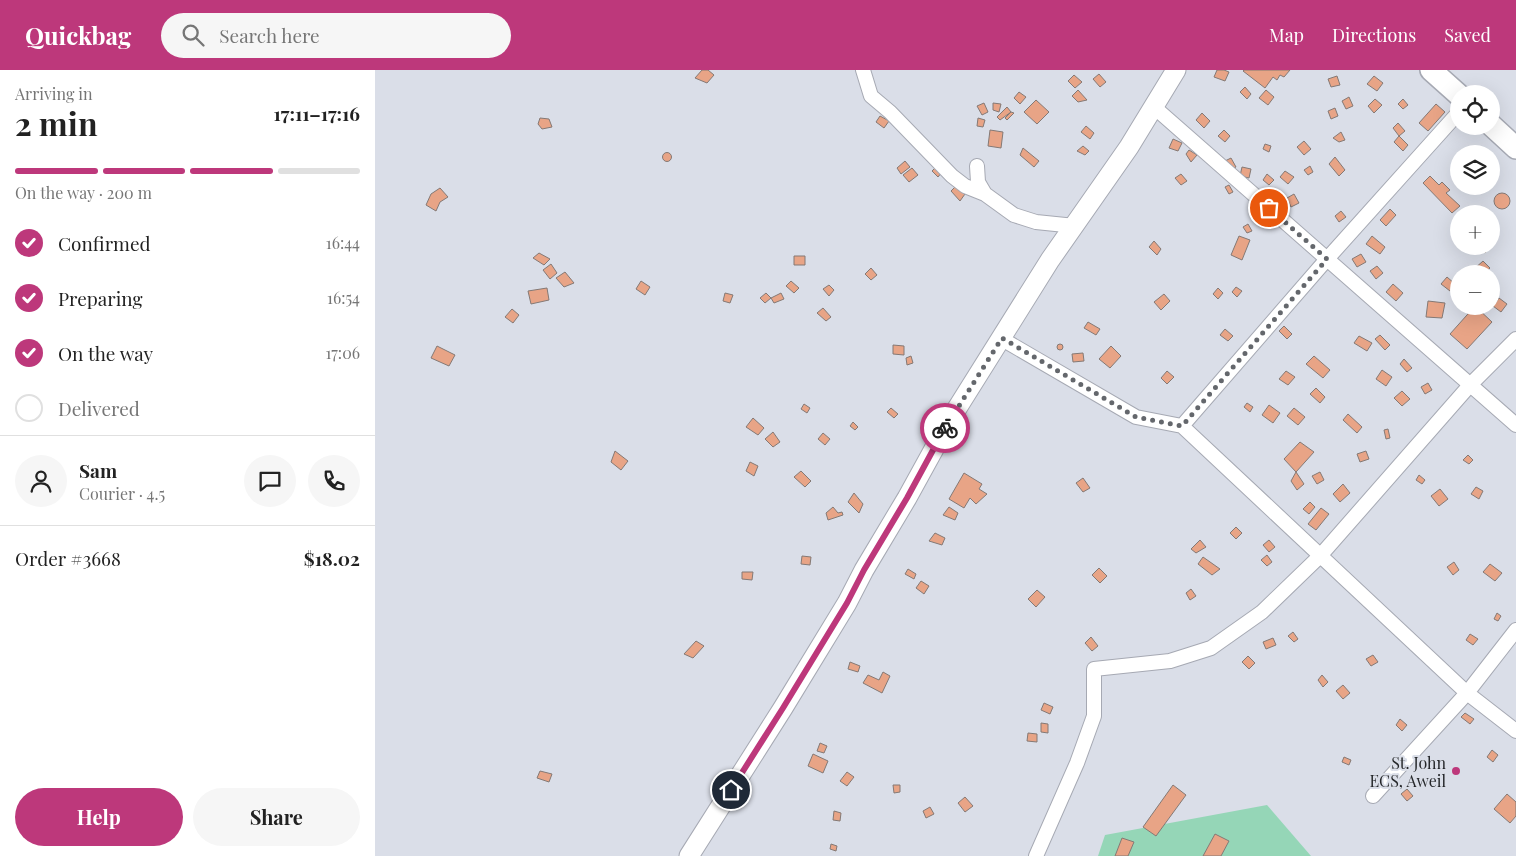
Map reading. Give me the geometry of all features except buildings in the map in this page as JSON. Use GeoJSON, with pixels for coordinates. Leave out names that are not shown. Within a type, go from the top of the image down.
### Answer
{"type":"FeatureCollection","features":[{"type":"Feature","properties":{"kind":"main road"},"geometry":{"type":"LineString","coordinates":[[1431,70],[1450,87]]}},
{"type":"Feature","properties":{"kind":"main road"},"geometry":{"type":"LineString","coordinates":[[1500,133],[1516,148]]}},
{"type":"Feature","properties":{"kind":"street"},"geometry":{"type":"LineString","coordinates":[[863,70],[871,96],[890,112],[952,176],[965,186],[985,194],[1014,215],[1036,222],[1075,226]]}},
{"type":"Feature","properties":{"kind":"street"},"geometry":{"type":"LineString","coordinates":[[689,856],[847,603],[951,418],[1051,260],[1129,147],[1176,70]]}},
{"type":"Feature","properties":{"kind":"street"},"geometry":{"type":"LineString","coordinates":[[1154,107],[1516,424]]}},
{"type":"Feature","properties":{"kind":"street"},"geometry":{"type":"LineString","coordinates":[[1182,426],[1327,259],[1450,122]]}},
{"type":"Feature","properties":{"kind":"street"},"geometry":{"type":"LineString","coordinates":[[977,166],[978,182],[985,194]]}},
{"type":"Feature","properties":{"kind":"street"},"geometry":{"type":"LineString","coordinates":[[1002,338],[1136,417],[1182,426],[1467,693],[1516,730]]}},
{"type":"Feature","properties":{"kind":"street"},"geometry":{"type":"LineString","coordinates":[[1036,856],[1077,763],[1094,716],[1094,669],[1169,661],[1211,648],[1262,612],[1320,556],[1470,385],[1516,339]]}},
{"type":"Feature","properties":{"kind":"street"},"geometry":{"type":"LineString","coordinates":[[1373,796],[1467,693],[1516,630]]}},
{"type":"Feature","properties":{"kind":"green space"},"geometry":{"type":"Polygon","coordinates":[[[1267,805],[1311,856],[1098,856],[1105,835],[1267,805]]]}},
{"type":"Feature","properties":{"kind":"way so far"},"geometry":{"type":"LineString","coordinates":[[945,428],[1002,338],[1136,417],[1182,426],[1327,259],[1269,208]]}},
{"type":"Feature","properties":{"kind":"place","name":"St. John ECS, Aweil"},"geometry":{"type":"Point","coordinates":[1456,771]}},
{"type":"Feature","properties":{"kind":"route"},"geometry":{"type":"LineString","coordinates":[[731,790],[847,603],[945,428]]}}]}
